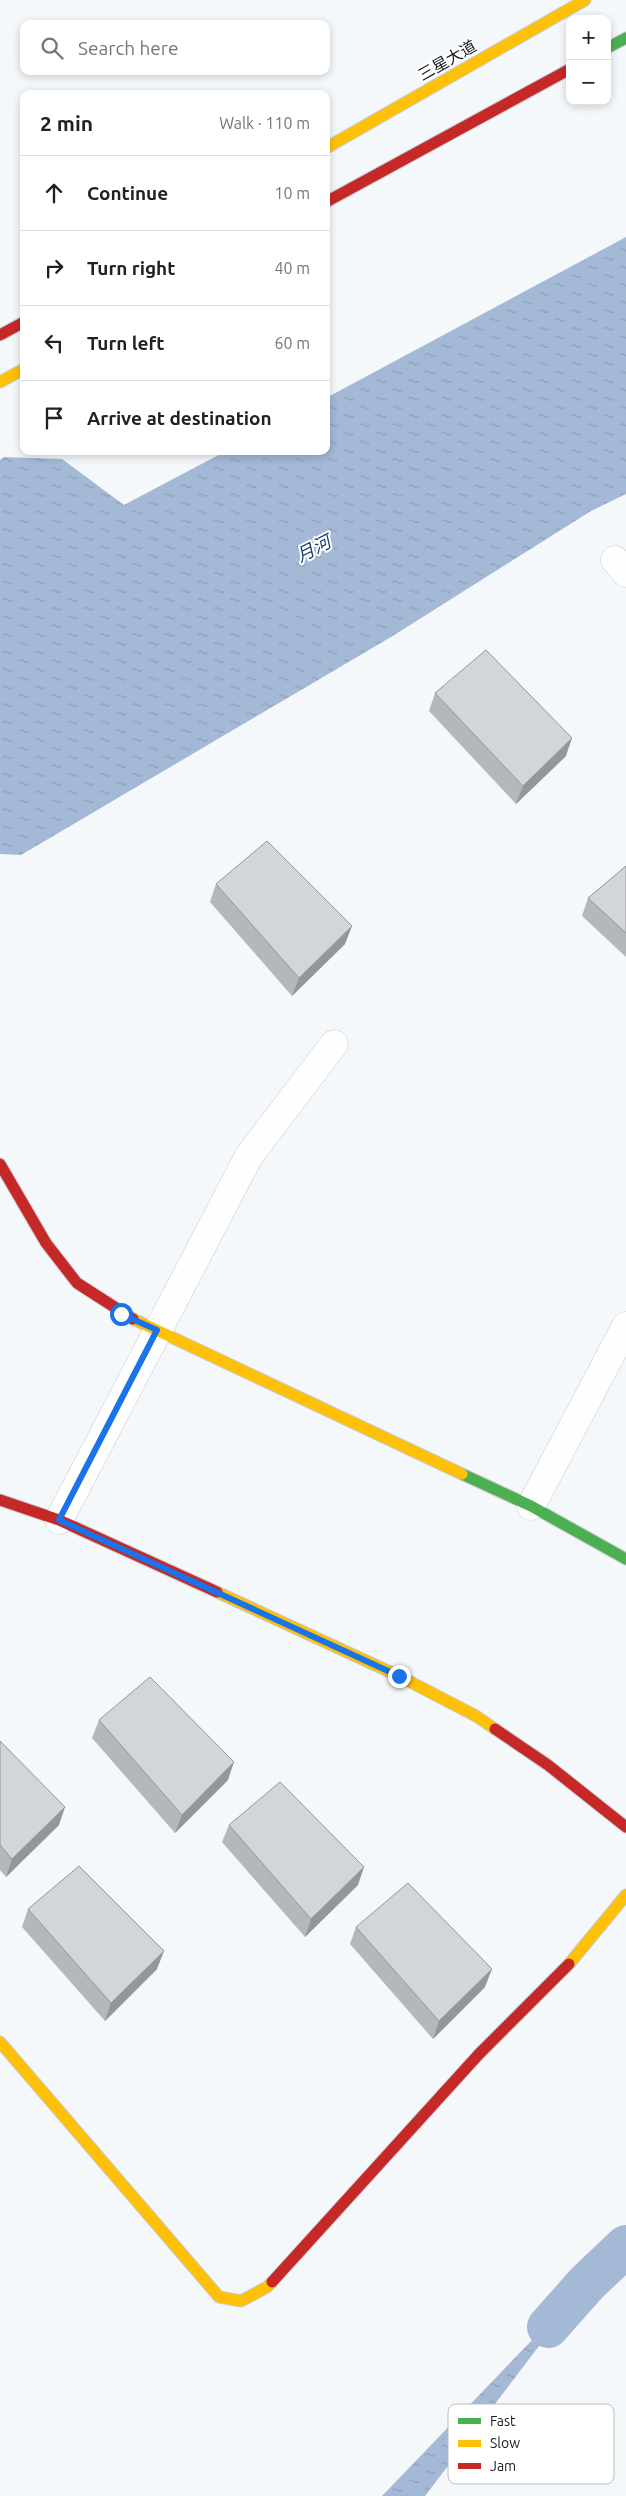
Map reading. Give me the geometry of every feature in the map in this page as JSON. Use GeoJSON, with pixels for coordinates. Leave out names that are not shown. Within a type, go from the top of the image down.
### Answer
{"type":"FeatureCollection","features":[{"type":"Feature","properties":{"kind":"street","name":"三星大道"},"geometry":{"type":"LineString","coordinates":[[330,146],[585,0]]}},
{"type":"Feature","properties":{"kind":"street"},"geometry":{"type":"LineString","coordinates":[[611,46],[626,38]]}},
{"type":"Feature","properties":{"kind":"street"},"geometry":{"type":"LineString","coordinates":[[330,200],[566,71]]}},
{"type":"Feature","properties":{"kind":"street"},"geometry":{"type":"LineString","coordinates":[[0,336],[20,324]]}},
{"type":"Feature","properties":{"kind":"street"},"geometry":{"type":"LineString","coordinates":[[0,382],[20,371]]}},
{"type":"Feature","properties":{"kind":"street"},"geometry":{"type":"LineString","coordinates":[[59,1520],[249,1156],[334,1044]]}},
{"type":"Feature","properties":{"kind":"street"},"geometry":{"type":"LineString","coordinates":[[0,1164],[46,1243],[77,1283],[121,1314],[531,1506],[626,1559]]}},
{"type":"Feature","properties":{"kind":"street"},"geometry":{"type":"LineString","coordinates":[[531,1506],[626,1326]]}},
{"type":"Feature","properties":{"kind":"street"},"geometry":{"type":"LineString","coordinates":[[0,1500],[59,1520],[399,1676],[476,1716],[548,1765],[626,1827]]}},
{"type":"Feature","properties":{"kind":"street"},"geometry":{"type":"LineString","coordinates":[[0,2042],[219,2297],[241,2301],[267,2287],[479,2054],[568,1965],[626,1895]]}},
{"type":"Feature","properties":{"kind":"water","name":"月河"},"geometry":{"type":"Polygon","coordinates":[[[626,237],[626,494],[591,511],[391,637],[21,855],[0,854],[0,460],[4,457],[62,459],[124,505],[218,455],[330,455],[330,396],[626,237]]]}},
{"type":"Feature","properties":{"kind":"water"},"geometry":{"type":"Polygon","coordinates":[[[587,2283],[495,2404],[471,2404],[587,2283]]]}},
{"type":"Feature","properties":{"kind":"water"},"geometry":{"type":"Polygon","coordinates":[[[448,2427],[448,2466],[425,2496],[382,2496],[448,2427]]]}},
{"type":"Feature","properties":{"kind":"building"},"geometry":{"type":"Polygon","coordinates":[[[486,650],[572,738],[523,786],[435,693],[486,650]]]}},
{"type":"Feature","properties":{"kind":"building"},"geometry":{"type":"Polygon","coordinates":[[[267,841],[352,926],[299,978],[216,884],[267,841]]]}},
{"type":"Feature","properties":{"kind":"building"},"geometry":{"type":"Polygon","coordinates":[[[626,866],[626,933],[588,898],[626,866]]]}},
{"type":"Feature","properties":{"kind":"building"},"geometry":{"type":"Polygon","coordinates":[[[150,1677],[234,1762],[182,1815],[99,1720],[150,1677]]]}},
{"type":"Feature","properties":{"kind":"building"},"geometry":{"type":"Polygon","coordinates":[[[0,1741],[65,1807],[12,1859],[0,1845],[0,1741]]]}},
{"type":"Feature","properties":{"kind":"building"},"geometry":{"type":"Polygon","coordinates":[[[280,1782],[364,1867],[311,1919],[229,1825],[280,1782]]]}},
{"type":"Feature","properties":{"kind":"building"},"geometry":{"type":"Polygon","coordinates":[[[79,1866],[164,1951],[111,2003],[28,1909],[79,1866]]]}},
{"type":"Feature","properties":{"kind":"building"},"geometry":{"type":"Polygon","coordinates":[[[408,1883],[492,1969],[439,2021],[356,1927],[408,1883]]]}},
{"type":"Feature","properties":{"kind":"waterway"},"geometry":{"type":"LineString","coordinates":[[548,2327],[587,2283],[626,2246]]}},
{"type":"Feature","properties":{"kind":"traffic: fast"},"geometry":{"type":"LineString","coordinates":[[611,46],[626,38]]}},
{"type":"Feature","properties":{"kind":"traffic: fast"},"geometry":{"type":"LineString","coordinates":[[462,1474],[531,1506],[626,1559]]}},
{"type":"Feature","properties":{"kind":"traffic: slow"},"geometry":{"type":"LineString","coordinates":[[330,146],[585,0]]}},
{"type":"Feature","properties":{"kind":"traffic: slow"},"geometry":{"type":"LineString","coordinates":[[0,382],[20,371]]}},
{"type":"Feature","properties":{"kind":"traffic: slow"},"geometry":{"type":"LineString","coordinates":[[133,1319],[462,1474]]}},
{"type":"Feature","properties":{"kind":"traffic: slow"},"geometry":{"type":"LineString","coordinates":[[217,1592],[399,1676],[476,1716],[495,1729]]}},
{"type":"Feature","properties":{"kind":"traffic: slow"},"geometry":{"type":"LineString","coordinates":[[569,1964],[626,1895]]}},
{"type":"Feature","properties":{"kind":"traffic: slow"},"geometry":{"type":"LineString","coordinates":[[0,2042],[219,2297],[241,2301],[267,2287],[272,2282]]}},
{"type":"Feature","properties":{"kind":"traffic: jam"},"geometry":{"type":"LineString","coordinates":[[330,200],[566,71]]}},
{"type":"Feature","properties":{"kind":"traffic: jam"},"geometry":{"type":"LineString","coordinates":[[0,335],[20,324]]}},
{"type":"Feature","properties":{"kind":"traffic: jam"},"geometry":{"type":"LineString","coordinates":[[0,1164],[46,1243],[77,1283],[133,1319]]}},
{"type":"Feature","properties":{"kind":"traffic: jam"},"geometry":{"type":"LineString","coordinates":[[0,1500],[59,1520],[217,1592]]}},
{"type":"Feature","properties":{"kind":"traffic: jam"},"geometry":{"type":"LineString","coordinates":[[495,1729],[548,1765],[626,1827]]}},
{"type":"Feature","properties":{"kind":"traffic: jam"},"geometry":{"type":"LineString","coordinates":[[272,2282],[479,2054],[569,1964]]}},
{"type":"Feature","properties":{"kind":"route"},"geometry":{"type":"LineString","coordinates":[[121,1314],[157,1330],[59,1520],[399,1676]]}}]}
